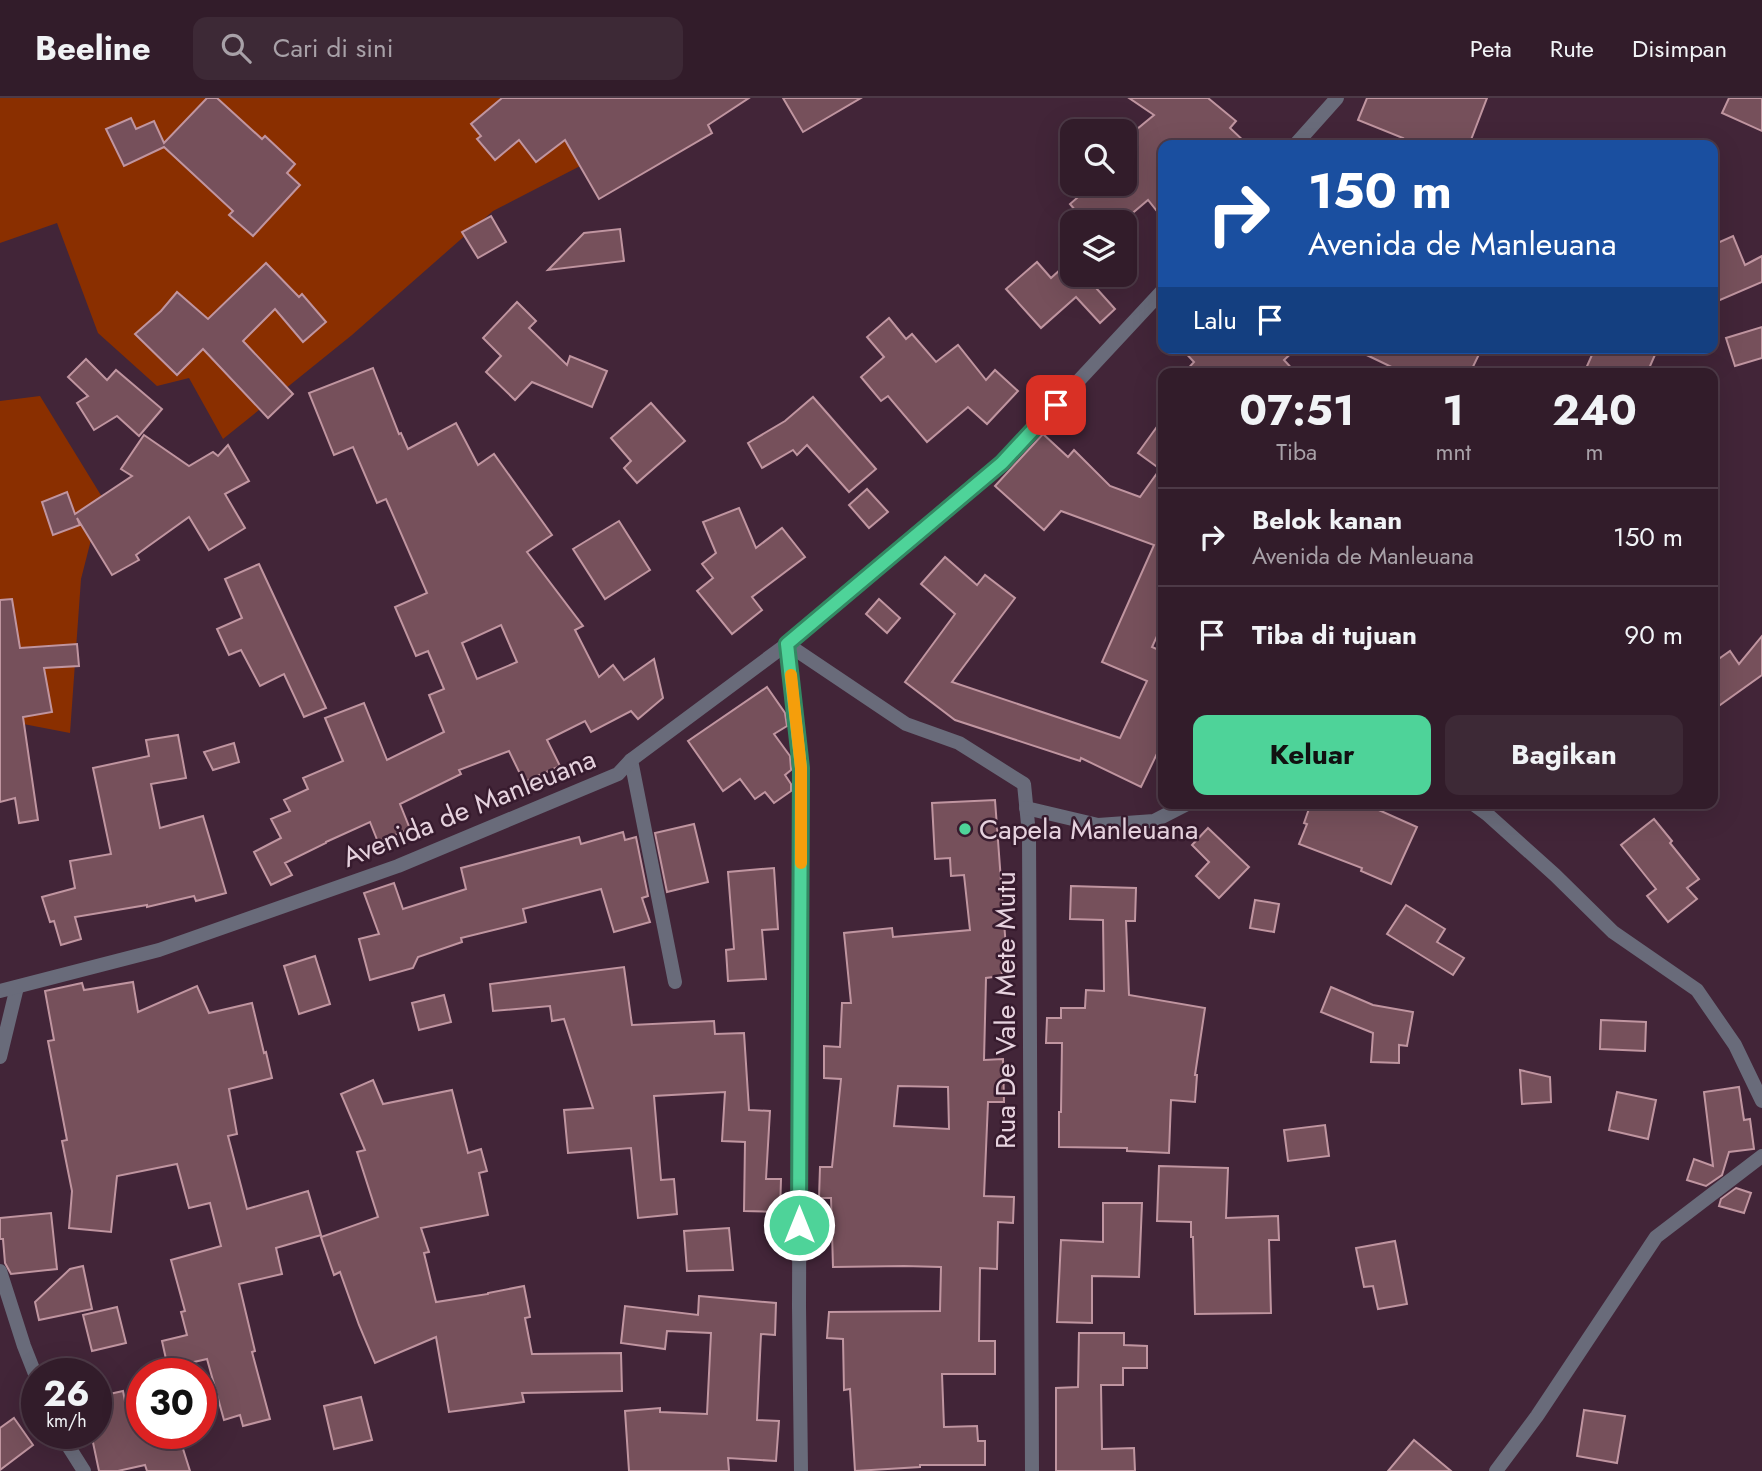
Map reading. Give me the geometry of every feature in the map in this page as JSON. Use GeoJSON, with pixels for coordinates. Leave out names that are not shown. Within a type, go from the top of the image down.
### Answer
{"type":"FeatureCollection","features":[{"type":"Feature","properties":{"kind":"street"},"geometry":{"type":"LineString","coordinates":[[1299,140],[1337,98]]}},
{"type":"Feature","properties":{"kind":"street","name":"Avenida de Manleuana"},"geometry":{"type":"LineString","coordinates":[[0,991],[159,950],[398,866],[618,774],[631,760],[787,644],[1002,463],[1158,295]]}},
{"type":"Feature","properties":{"kind":"street"},"geometry":{"type":"LineString","coordinates":[[787,644],[801,768],[801,1471]]}},
{"type":"Feature","properties":{"kind":"street","name":"Rua De Vale Mete Mutu"},"geometry":{"type":"LineString","coordinates":[[787,644],[906,724],[959,743],[1024,784],[1029,834],[1032,1471]]}},
{"type":"Feature","properties":{"kind":"street"},"geometry":{"type":"LineString","coordinates":[[631,760],[675,982]]}},
{"type":"Feature","properties":{"kind":"street"},"geometry":{"type":"LineString","coordinates":[[1026,808],[1098,825],[1153,821],[1177,809]]}},
{"type":"Feature","properties":{"kind":"street"},"geometry":{"type":"LineString","coordinates":[[1480,809],[1555,875],[1613,933],[1697,990],[1735,1045],[1762,1101]]}},
{"type":"Feature","properties":{"kind":"street"},"geometry":{"type":"LineString","coordinates":[[0,1057],[17,987]]}},
{"type":"Feature","properties":{"kind":"street"},"geometry":{"type":"LineString","coordinates":[[1496,1471],[1537,1416],[1656,1237],[1762,1156]]}},
{"type":"Feature","properties":{"kind":"street"},"geometry":{"type":"LineString","coordinates":[[0,1271],[29,1358]]}},
{"type":"Feature","properties":{"kind":"street"},"geometry":{"type":"LineString","coordinates":[[70,1449],[83,1471]]}},
{"type":"Feature","properties":{"kind":"shaded area"},"geometry":{"type":"Polygon","coordinates":[[[0,98],[712,98],[493,211],[352,335],[223,439],[189,378],[157,386],[98,333],[57,223],[0,243],[0,98]]]}},
{"type":"Feature","properties":{"kind":"shaded area"},"geometry":{"type":"Polygon","coordinates":[[[40,396],[102,497],[81,579],[70,733],[13,722],[0,789],[0,401],[40,396]]]}},
{"type":"Feature","properties":{"kind":"building"},"geometry":{"type":"Polygon","coordinates":[[[207,98],[217,98],[262,139],[265,136],[295,164],[287,173],[300,185],[253,236],[229,215],[233,211],[164,147],[124,166],[106,129],[131,118],[136,129],[154,121],[164,143],[207,98]]]}},
{"type":"Feature","properties":{"kind":"building"},"geometry":{"type":"Polygon","coordinates":[[[502,98],[749,98],[708,125],[712,133],[599,199],[565,140],[536,162],[519,140],[495,160],[477,139],[481,136],[471,124],[502,98]]]}},
{"type":"Feature","properties":{"kind":"building"},"geometry":{"type":"Polygon","coordinates":[[[783,98],[861,98],[803,132],[783,98]]]}},
{"type":"Feature","properties":{"kind":"building"},"geometry":{"type":"Polygon","coordinates":[[[1129,98],[1208,98],[1236,121],[1230,128],[1243,140],[1158,140],[1158,212],[1148,200],[1136,210],[1075,210],[1070,204],[1079,196],[1137,196],[1137,129],[1154,115],[1129,98]]]}},
{"type":"Feature","properties":{"kind":"building"},"geometry":{"type":"Polygon","coordinates":[[[1367,98],[1487,98],[1471,140],[1402,140],[1403,138],[1358,120],[1367,98]]]}},
{"type":"Feature","properties":{"kind":"building"},"geometry":{"type":"Polygon","coordinates":[[[1729,98],[1762,98],[1762,131],[1722,113],[1729,98]]]}},
{"type":"Feature","properties":{"kind":"building"},"geometry":{"type":"Polygon","coordinates":[[[491,216],[506,242],[478,258],[462,232],[491,216]]]}},
{"type":"Feature","properties":{"kind":"building"},"geometry":{"type":"Polygon","coordinates":[[[620,229],[624,261],[548,270],[584,233],[620,229]]]}},
{"type":"Feature","properties":{"kind":"building"},"geometry":{"type":"Polygon","coordinates":[[[1733,236],[1745,265],[1762,256],[1762,282],[1718,301],[1718,243],[1733,236]]]}},
{"type":"Feature","properties":{"kind":"building"},"geometry":{"type":"Polygon","coordinates":[[[1037,262],[1051,278],[1060,270],[1060,287],[1099,287],[1097,289],[1115,309],[1100,323],[1076,297],[1041,328],[1006,289],[1037,262]]]}},
{"type":"Feature","properties":{"kind":"building"},"geometry":{"type":"Polygon","coordinates":[[[266,263],[299,297],[302,294],[326,322],[303,342],[275,309],[243,341],[293,394],[268,418],[203,349],[177,375],[135,334],[161,311],[177,292],[208,319],[266,263]]]}},
{"type":"Feature","properties":{"kind":"building"},"geometry":{"type":"Polygon","coordinates":[[[517,302],[536,321],[529,328],[567,365],[570,356],[607,371],[592,407],[532,382],[515,400],[486,372],[501,356],[483,338],[517,302]]]}},
{"type":"Feature","properties":{"kind":"building"},"geometry":{"type":"Polygon","coordinates":[[[889,318],[906,339],[912,334],[936,362],[958,345],[986,380],[995,370],[1018,391],[987,424],[968,407],[927,442],[888,396],[881,401],[861,377],[884,357],[867,337],[889,318]]]}},
{"type":"Feature","properties":{"kind":"building"},"geometry":{"type":"Polygon","coordinates":[[[1762,327],[1762,358],[1735,366],[1726,338],[1762,327]]]}},
{"type":"Feature","properties":{"kind":"building"},"geometry":{"type":"Polygon","coordinates":[[[1187,354],[1290,354],[1284,360],[1291,368],[1189,368],[1194,362],[1187,354]]]}},
{"type":"Feature","properties":{"kind":"building"},"geometry":{"type":"Polygon","coordinates":[[[1364,354],[1479,354],[1472,368],[1394,368],[1364,354]]]}},
{"type":"Feature","properties":{"kind":"building"},"geometry":{"type":"Polygon","coordinates":[[[1592,354],[1655,354],[1649,368],[1586,368],[1592,354]]]}},
{"type":"Feature","properties":{"kind":"building"},"geometry":{"type":"Polygon","coordinates":[[[86,359],[107,380],[116,370],[162,409],[139,436],[117,416],[94,430],[77,403],[88,396],[68,377],[86,359]]]}},
{"type":"Feature","properties":{"kind":"building"},"geometry":{"type":"Polygon","coordinates":[[[373,368],[399,434],[401,433],[408,449],[456,423],[478,465],[494,454],[552,535],[527,552],[583,626],[575,630],[599,677],[613,665],[624,680],[654,659],[663,698],[638,719],[631,711],[591,732],[585,721],[547,740],[560,766],[524,782],[509,751],[459,770],[461,774],[400,804],[410,829],[378,842],[370,822],[285,863],[292,875],[271,885],[254,852],[281,838],[271,819],[290,811],[284,800],[308,789],[303,778],[343,761],[325,718],[364,703],[387,760],[444,732],[429,695],[444,689],[428,651],[416,656],[395,607],[427,593],[386,499],[377,503],[353,447],[334,455],[309,393],[373,368]],[[501,625],[462,643],[477,679],[517,662],[501,625]]]}},
{"type":"Feature","properties":{"kind":"building"},"geometry":{"type":"Polygon","coordinates":[[[813,397],[876,469],[849,492],[807,445],[797,455],[793,450],[762,468],[748,443],[785,421],[813,397]]]}},
{"type":"Feature","properties":{"kind":"building"},"geometry":{"type":"Polygon","coordinates":[[[651,403],[685,441],[637,483],[624,468],[631,461],[611,438],[651,403]]]}},
{"type":"Feature","properties":{"kind":"building"},"geometry":{"type":"Polygon","coordinates":[[[1158,425],[1158,468],[1138,453],[1158,425]]]}},
{"type":"Feature","properties":{"kind":"building"},"geometry":{"type":"Polygon","coordinates":[[[1043,434],[1068,457],[1074,450],[1110,486],[1140,497],[1158,472],[1158,634],[1152,647],[1158,650],[1158,752],[1141,787],[1081,758],[1080,761],[955,720],[905,682],[955,614],[921,584],[945,557],[977,585],[985,575],[1015,598],[952,682],[1120,738],[1147,681],[1102,662],[1154,545],[1061,511],[1044,530],[995,486],[1043,434]]]}},
{"type":"Feature","properties":{"kind":"building"},"geometry":{"type":"Polygon","coordinates":[[[144,435],[189,466],[213,452],[218,456],[228,445],[249,481],[225,494],[245,528],[209,550],[189,517],[136,555],[139,560],[112,575],[77,518],[80,525],[53,535],[42,502],[67,492],[75,514],[132,476],[121,469],[144,435]]]}},
{"type":"Feature","properties":{"kind":"building"},"geometry":{"type":"Polygon","coordinates":[[[867,489],[888,512],[869,528],[849,505],[867,489]]]}},
{"type":"Feature","properties":{"kind":"building"},"geometry":{"type":"Polygon","coordinates":[[[739,508],[756,548],[782,528],[805,557],[752,597],[762,610],[732,634],[697,591],[713,578],[702,564],[716,553],[703,522],[739,508]]]}},
{"type":"Feature","properties":{"kind":"building"},"geometry":{"type":"Polygon","coordinates":[[[619,521],[650,570],[605,599],[573,549],[619,521]]]}},
{"type":"Feature","properties":{"kind":"building"},"geometry":{"type":"Polygon","coordinates":[[[259,564],[326,708],[304,717],[284,674],[260,686],[241,650],[229,655],[217,629],[242,618],[225,579],[259,564]]]}},
{"type":"Feature","properties":{"kind":"building"},"geometry":{"type":"Polygon","coordinates":[[[12,599],[20,648],[77,644],[79,666],[44,668],[52,712],[23,717],[38,820],[19,823],[15,798],[0,802],[0,600],[12,599]]]}},
{"type":"Feature","properties":{"kind":"building"},"geometry":{"type":"Polygon","coordinates":[[[879,599],[900,618],[887,633],[866,614],[879,599]]]}},
{"type":"Feature","properties":{"kind":"building"},"geometry":{"type":"Polygon","coordinates":[[[1762,636],[1762,675],[1718,706],[1718,659],[1730,651],[1739,664],[1762,636]]]}},
{"type":"Feature","properties":{"kind":"building"},"geometry":{"type":"Polygon","coordinates":[[[767,687],[785,713],[787,726],[774,734],[790,756],[791,769],[785,775],[791,784],[791,791],[774,803],[765,792],[755,799],[740,779],[723,791],[688,741],[767,687]]]}},
{"type":"Feature","properties":{"kind":"building"},"geometry":{"type":"Polygon","coordinates":[[[178,735],[186,778],[151,784],[160,828],[203,816],[226,893],[196,901],[194,896],[147,907],[75,917],[81,939],[61,945],[54,921],[50,922],[42,897],[75,888],[70,861],[111,854],[93,768],[149,756],[146,740],[178,735]]]}},
{"type":"Feature","properties":{"kind":"building"},"geometry":{"type":"Polygon","coordinates":[[[234,743],[239,762],[213,770],[204,752],[234,743]]]}},
{"type":"Feature","properties":{"kind":"building"},"geometry":{"type":"Polygon","coordinates":[[[995,800],[1007,962],[1001,963],[1002,976],[986,978],[984,1060],[1003,1059],[1004,1102],[988,1102],[984,1196],[1014,1197],[1013,1223],[998,1222],[997,1269],[980,1268],[979,1341],[995,1341],[995,1374],[942,1374],[944,1427],[977,1426],[978,1441],[985,1441],[985,1465],[920,1465],[855,1471],[850,1389],[844,1390],[843,1339],[827,1338],[829,1312],[940,1311],[941,1267],[833,1267],[831,1198],[819,1198],[820,1167],[832,1167],[841,1079],[824,1078],[824,1046],[840,1047],[842,1003],[851,1003],[844,933],[892,928],[893,937],[970,930],[964,875],[951,876],[950,858],[935,859],[932,803],[995,800]],[[898,1086],[894,1126],[949,1129],[948,1087],[898,1086]]]}},
{"type":"Feature","properties":{"kind":"building"},"geometry":{"type":"Polygon","coordinates":[[[1309,809],[1376,809],[1417,827],[1391,884],[1361,871],[1362,868],[1299,844],[1307,824],[1304,823],[1309,809]]]}},
{"type":"Feature","properties":{"kind":"building"},"geometry":{"type":"Polygon","coordinates":[[[1654,819],[1699,879],[1687,888],[1697,899],[1668,922],[1647,896],[1656,889],[1621,845],[1654,819]]]}},
{"type":"Feature","properties":{"kind":"building"},"geometry":{"type":"Polygon","coordinates":[[[694,824],[708,882],[667,892],[655,833],[694,824]]]}},
{"type":"Feature","properties":{"kind":"building"},"geometry":{"type":"Polygon","coordinates":[[[1208,828],[1249,867],[1219,898],[1196,876],[1209,862],[1192,845],[1208,828]]]}},
{"type":"Feature","properties":{"kind":"building"},"geometry":{"type":"Polygon","coordinates":[[[623,832],[625,840],[636,837],[648,896],[642,898],[650,922],[614,932],[601,889],[523,909],[526,922],[461,938],[462,942],[418,957],[413,968],[370,980],[359,939],[379,934],[364,893],[394,883],[403,909],[466,889],[461,868],[579,837],[581,844],[623,832]]]}},
{"type":"Feature","properties":{"kind":"building"},"geometry":{"type":"Polygon","coordinates":[[[774,868],[778,929],[762,930],[766,979],[728,981],[726,950],[734,949],[728,872],[774,868]]]}},
{"type":"Feature","properties":{"kind":"building"},"geometry":{"type":"Polygon","coordinates":[[[1071,886],[1136,888],[1135,921],[1126,921],[1129,995],[1205,1008],[1195,1075],[1195,1102],[1171,1100],[1169,1153],[1127,1151],[1127,1148],[1059,1147],[1062,1043],[1046,1043],[1047,1018],[1061,1018],[1061,1008],[1085,1008],[1086,990],[1104,991],[1103,920],[1070,919],[1071,886]]]}},
{"type":"Feature","properties":{"kind":"building"},"geometry":{"type":"Polygon","coordinates":[[[1255,900],[1279,904],[1274,932],[1250,928],[1255,900]]]}},
{"type":"Feature","properties":{"kind":"building"},"geometry":{"type":"Polygon","coordinates":[[[1406,905],[1445,929],[1437,942],[1464,958],[1453,975],[1387,934],[1406,905]]]}},
{"type":"Feature","properties":{"kind":"building"},"geometry":{"type":"Polygon","coordinates":[[[315,956],[330,1004],[299,1014],[284,966],[315,956]]]}},
{"type":"Feature","properties":{"kind":"building"},"geometry":{"type":"Polygon","coordinates":[[[624,967],[632,1025],[714,1021],[715,1034],[744,1033],[749,1110],[770,1111],[766,1179],[781,1179],[780,1212],[744,1211],[745,1142],[722,1141],[725,1092],[654,1096],[661,1180],[674,1179],[677,1214],[638,1218],[631,1148],[568,1153],[564,1110],[593,1108],[564,1019],[552,1021],[550,1006],[493,1011],[490,984],[624,967]]]}},
{"type":"Feature","properties":{"kind":"building"},"geometry":{"type":"Polygon","coordinates":[[[133,982],[138,1012],[197,986],[209,1013],[252,1003],[272,1078],[229,1089],[237,1134],[228,1136],[247,1209],[308,1191],[321,1235],[276,1248],[282,1274],[239,1284],[255,1351],[252,1352],[270,1419],[243,1426],[240,1415],[224,1420],[217,1395],[217,1358],[166,1358],[162,1341],[187,1335],[181,1312],[185,1311],[171,1260],[221,1246],[210,1203],[189,1208],[177,1164],[117,1176],[111,1232],[69,1228],[72,1191],[62,1141],[67,1140],[48,1041],[54,1040],[45,991],[82,983],[84,990],[133,982]]]}},
{"type":"Feature","properties":{"kind":"building"},"geometry":{"type":"Polygon","coordinates":[[[1331,987],[1373,1005],[1413,1012],[1407,1046],[1399,1045],[1399,1063],[1371,1062],[1373,1033],[1321,1012],[1331,987]]]}},
{"type":"Feature","properties":{"kind":"building"},"geometry":{"type":"Polygon","coordinates":[[[444,995],[451,1022],[419,1030],[412,1003],[444,995]]]}},
{"type":"Feature","properties":{"kind":"building"},"geometry":{"type":"Polygon","coordinates":[[[1601,1020],[1646,1022],[1645,1051],[1600,1049],[1601,1020]]]}},
{"type":"Feature","properties":{"kind":"building"},"geometry":{"type":"Polygon","coordinates":[[[1520,1070],[1550,1077],[1551,1102],[1522,1104],[1520,1070]]]}},
{"type":"Feature","properties":{"kind":"building"},"geometry":{"type":"Polygon","coordinates":[[[373,1080],[383,1104],[452,1090],[468,1153],[481,1149],[487,1171],[479,1173],[488,1215],[421,1228],[429,1252],[424,1253],[436,1302],[524,1286],[530,1317],[525,1318],[532,1354],[621,1353],[622,1391],[522,1393],[524,1402],[449,1412],[436,1337],[375,1363],[340,1272],[334,1275],[321,1237],[378,1217],[357,1152],[365,1150],[341,1094],[373,1080]]]}},
{"type":"Feature","properties":{"kind":"building"},"geometry":{"type":"Polygon","coordinates":[[[1739,1087],[1744,1120],[1750,1119],[1754,1149],[1729,1152],[1722,1175],[1706,1186],[1687,1180],[1694,1159],[1713,1166],[1704,1092],[1739,1087]]]}},
{"type":"Feature","properties":{"kind":"building"},"geometry":{"type":"Polygon","coordinates":[[[1617,1092],[1656,1100],[1648,1139],[1609,1130],[1617,1092]]]}},
{"type":"Feature","properties":{"kind":"building"},"geometry":{"type":"Polygon","coordinates":[[[1325,1125],[1329,1156],[1288,1161],[1284,1130],[1325,1125]]]}},
{"type":"Feature","properties":{"kind":"building"},"geometry":{"type":"Polygon","coordinates":[[[1159,1166],[1228,1168],[1226,1218],[1278,1216],[1279,1240],[1269,1240],[1271,1313],[1195,1314],[1191,1222],[1157,1221],[1159,1166]]]}},
{"type":"Feature","properties":{"kind":"building"},"geometry":{"type":"Polygon","coordinates":[[[1736,1188],[1751,1193],[1744,1213],[1719,1206],[1721,1199],[1736,1188]]]}},
{"type":"Feature","properties":{"kind":"building"},"geometry":{"type":"Polygon","coordinates":[[[1103,1203],[1142,1203],[1139,1277],[1092,1276],[1092,1323],[1057,1322],[1061,1240],[1103,1242],[1103,1203]]]}},
{"type":"Feature","properties":{"kind":"building"},"geometry":{"type":"Polygon","coordinates":[[[51,1213],[57,1269],[11,1274],[5,1263],[3,1239],[0,1239],[0,1218],[51,1213]]]}},
{"type":"Feature","properties":{"kind":"building"},"geometry":{"type":"Polygon","coordinates":[[[729,1228],[733,1270],[687,1271],[684,1231],[729,1228]]]}},
{"type":"Feature","properties":{"kind":"building"},"geometry":{"type":"Polygon","coordinates":[[[1395,1241],[1407,1304],[1378,1309],[1373,1286],[1364,1287],[1356,1248],[1395,1241]]]}},
{"type":"Feature","properties":{"kind":"building"},"geometry":{"type":"Polygon","coordinates":[[[83,1266],[92,1309],[39,1320],[35,1302],[70,1269],[83,1266]]]}},
{"type":"Feature","properties":{"kind":"building"},"geometry":{"type":"Polygon","coordinates":[[[699,1296],[776,1303],[775,1335],[761,1334],[757,1420],[779,1421],[776,1461],[728,1458],[729,1471],[629,1471],[625,1411],[660,1408],[660,1412],[707,1414],[711,1333],[667,1331],[665,1349],[621,1343],[625,1306],[698,1315],[699,1296]]]}},
{"type":"Feature","properties":{"kind":"building"},"geometry":{"type":"Polygon","coordinates":[[[117,1307],[126,1343],[92,1351],[83,1315],[117,1307]]]}},
{"type":"Feature","properties":{"kind":"building"},"geometry":{"type":"Polygon","coordinates":[[[1079,1333],[1124,1333],[1124,1345],[1147,1346],[1147,1368],[1123,1368],[1123,1385],[1101,1385],[1102,1449],[1134,1448],[1135,1471],[1056,1471],[1056,1388],[1078,1387],[1079,1333]]]}},
{"type":"Feature","properties":{"kind":"building"},"geometry":{"type":"Polygon","coordinates":[[[123,1391],[126,1401],[126,1449],[183,1449],[190,1471],[147,1471],[145,1465],[118,1471],[99,1471],[94,1449],[112,1449],[112,1393],[123,1391]]]}},
{"type":"Feature","properties":{"kind":"building"},"geometry":{"type":"Polygon","coordinates":[[[361,1397],[372,1440],[334,1449],[324,1406],[361,1397]]]}},
{"type":"Feature","properties":{"kind":"building"},"geometry":{"type":"Polygon","coordinates":[[[1584,1410],[1625,1416],[1617,1463],[1577,1456],[1584,1410]]]}},
{"type":"Feature","properties":{"kind":"building"},"geometry":{"type":"Polygon","coordinates":[[[14,1418],[21,1428],[21,1449],[28,1449],[0,1470],[0,1428],[14,1418]]]}},
{"type":"Feature","properties":{"kind":"building"},"geometry":{"type":"Polygon","coordinates":[[[1414,1440],[1451,1471],[1388,1471],[1414,1440]]]}},
{"type":"Feature","properties":{"kind":"slow traffic"},"geometry":{"type":"LineString","coordinates":[[791,675],[801,768],[801,863]]}},
{"type":"Feature","properties":{"kind":"place","name":"Capela Manleuana"},"geometry":{"type":"Point","coordinates":[965,829]}},
{"type":"Feature","properties":{"kind":"route"},"geometry":{"type":"LineString","coordinates":[[799,1225],[801,768],[787,644],[1002,463],[1056,405]]}}]}
